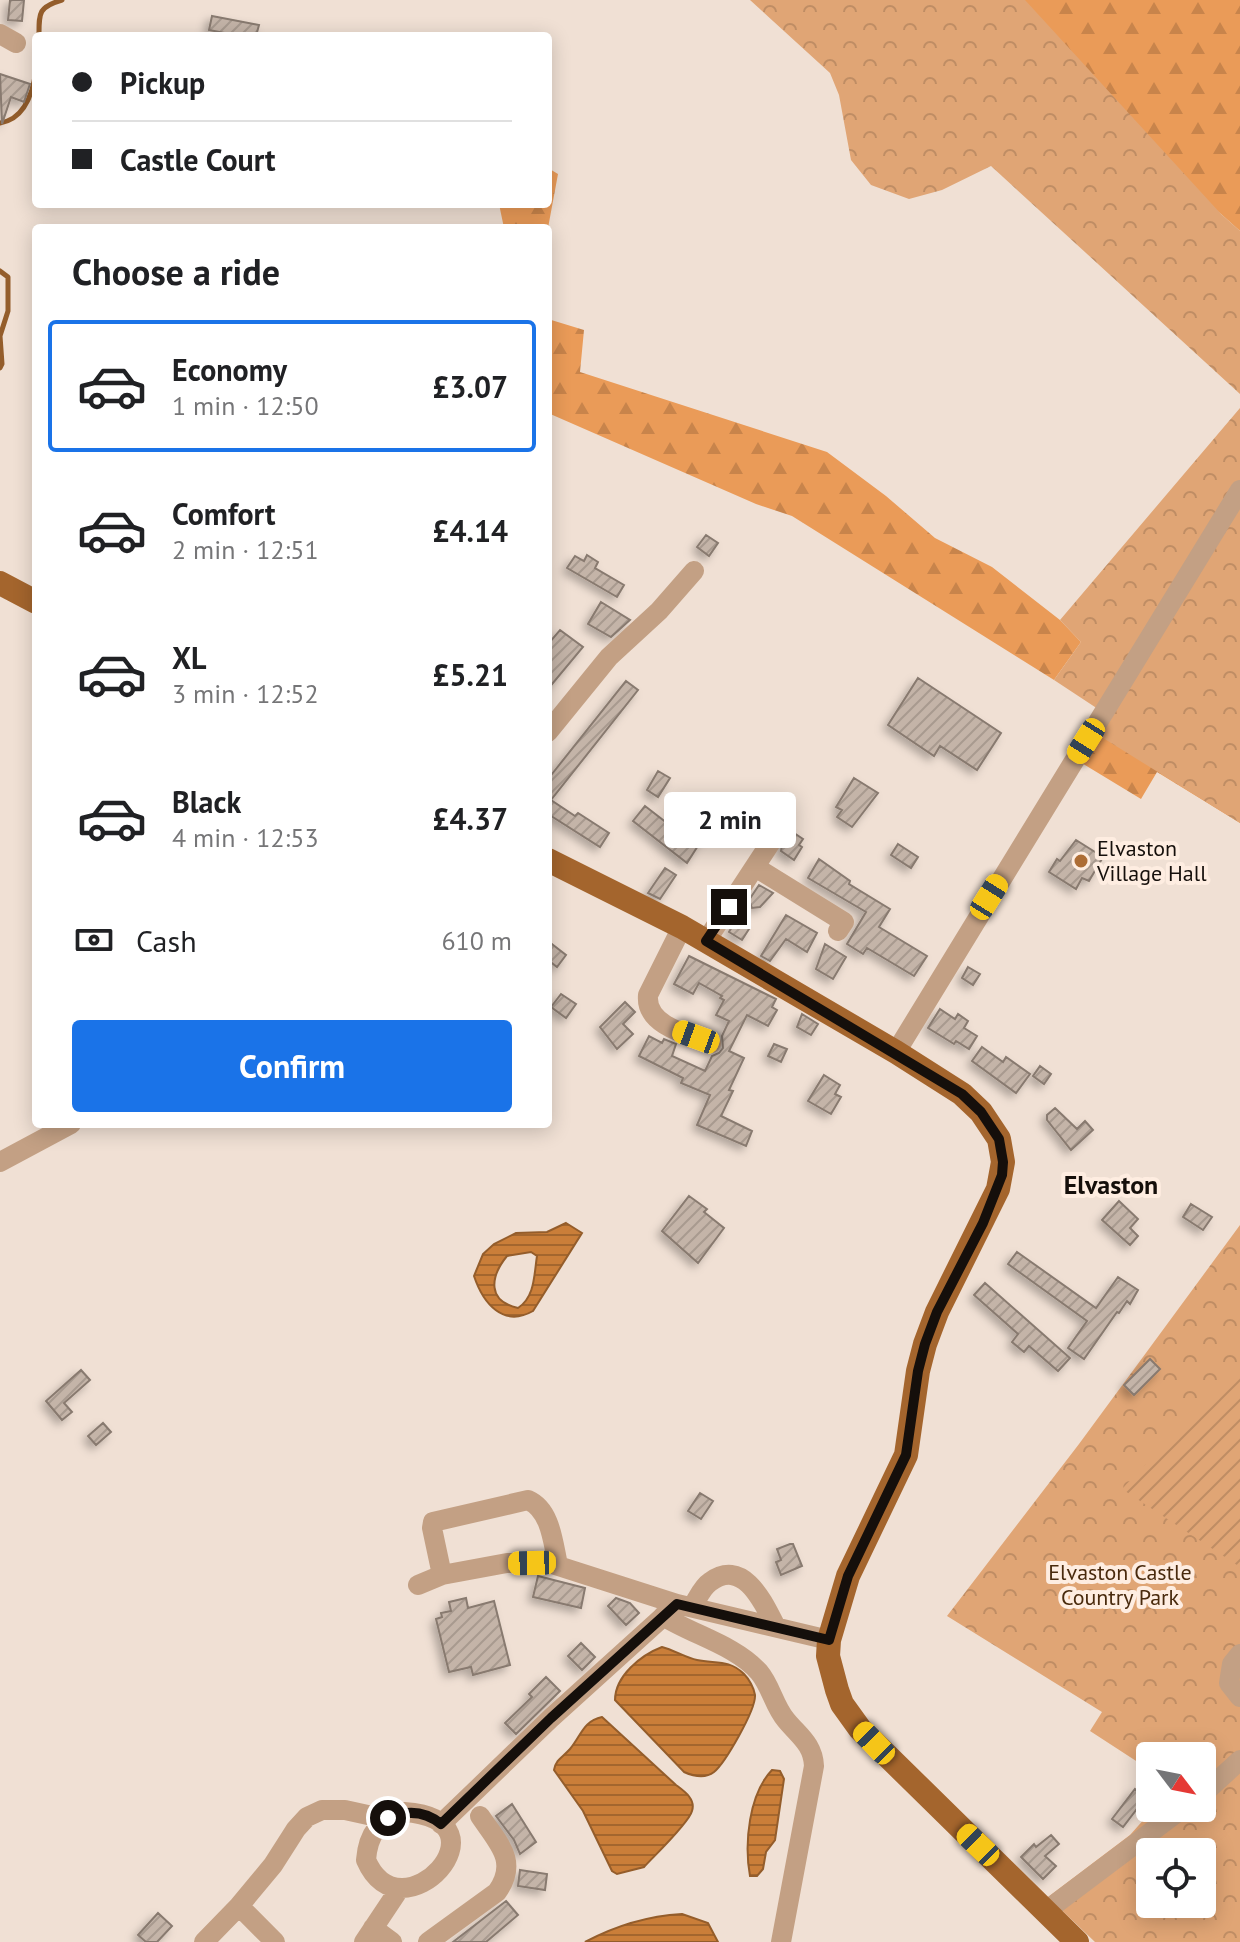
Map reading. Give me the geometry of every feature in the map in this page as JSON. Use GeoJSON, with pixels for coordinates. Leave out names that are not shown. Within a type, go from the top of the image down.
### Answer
{"type":"FeatureCollection","features":[{"type":"Feature","properties":{"kind":"main road"},"geometry":{"type":"LineString","coordinates":[[0,583],[32,600]]}},
{"type":"Feature","properties":{"kind":"main road"},"geometry":{"type":"LineString","coordinates":[[552,862],[682,927],[896,1052],[962,1094],[981,1112],[999,1139],[1002,1175],[983,1223],[937,1312],[925,1344],[906,1455],[848,1576],[829,1640],[828,1656],[842,1704],[860,1729],[1077,1942]]}},
{"type":"Feature","properties":{"kind":"street"},"geometry":{"type":"LineString","coordinates":[[896,1052],[1240,490]]}},
{"type":"Feature","properties":{"kind":"street"},"geometry":{"type":"LineString","coordinates":[[552,727],[609,657],[659,611],[694,571]]}},
{"type":"Feature","properties":{"kind":"street"},"geometry":{"type":"LineString","coordinates":[[706,941],[758,852],[844,922],[838,931]]}},
{"type":"Feature","properties":{"kind":"street"},"geometry":{"type":"LineString","coordinates":[[682,927],[648,995],[648,1007],[657,1019],[711,1043]]}},
{"type":"Feature","properties":{"kind":"street"},"geometry":{"type":"LineString","coordinates":[[0,1162],[64,1128]]}},
{"type":"Feature","properties":{"kind":"street"},"geometry":{"type":"LineString","coordinates":[[442,1575],[433,1522],[528,1500],[541,1509],[548,1522],[558,1565]]}},
{"type":"Feature","properties":{"kind":"street"},"geometry":{"type":"LineString","coordinates":[[418,1585],[442,1575],[507,1563],[558,1565],[677,1609],[829,1640]]}},
{"type":"Feature","properties":{"kind":"street"},"geometry":{"type":"LineString","coordinates":[[441,1824],[551,1718],[708,1583],[732,1576],[746,1580],[776,1627]]}},
{"type":"Feature","properties":{"kind":"street"},"geometry":{"type":"LineString","coordinates":[[677,1609],[701,1637],[733,1651],[758,1671],[785,1719],[814,1753],[781,1942]]}},
{"type":"Feature","properties":{"kind":"street"},"geometry":{"type":"LineString","coordinates":[[1240,1654],[1232,1664],[1229,1683],[1240,1697]]}},
{"type":"Feature","properties":{"kind":"street"},"geometry":{"type":"LineString","coordinates":[[1216,1782],[1240,1760]]}},
{"type":"Feature","properties":{"kind":"street"},"geometry":{"type":"LineString","coordinates":[[204,1942],[273,1865],[307,1817],[322,1810],[345,1810],[386,1819]]}},
{"type":"Feature","properties":{"kind":"street"},"geometry":{"type":"LineString","coordinates":[[404,1812],[415,1812],[441,1824],[449,1838],[450,1860],[442,1876],[427,1890],[410,1895],[396,1894],[381,1887],[366,1860],[370,1837],[386,1819],[404,1812]]}},
{"type":"Feature","properties":{"kind":"street"},"geometry":{"type":"LineString","coordinates":[[428,1942],[497,1892],[505,1881],[508,1869],[505,1854],[480,1816]]}},
{"type":"Feature","properties":{"kind":"street"},"geometry":{"type":"LineString","coordinates":[[1046,1911],[1164,1822]]}},
{"type":"Feature","properties":{"kind":"street"},"geometry":{"type":"LineString","coordinates":[[392,1942],[368,1935],[396,1894]]}},
{"type":"Feature","properties":{"kind":"street"},"geometry":{"type":"LineString","coordinates":[[239,1906],[275,1942]]}},
{"type":"Feature","properties":{"kind":"green space"},"geometry":{"type":"Polygon","coordinates":[[[750,0],[1025,0],[1240,231],[1240,394],[991,166],[942,190],[909,199],[871,185],[851,160],[839,95],[830,73],[750,0]]]}},
{"type":"Feature","properties":{"kind":"green space"},"geometry":{"type":"Polygon","coordinates":[[[959,0],[1240,0],[1240,231],[1221,214],[959,0]]]}},
{"type":"Feature","properties":{"kind":"green space"},"geometry":{"type":"Polygon","coordinates":[[[552,170],[558,174],[552,206],[552,170]]]}},
{"type":"Feature","properties":{"kind":"green space"},"geometry":{"type":"Polygon","coordinates":[[[500,208],[552,208],[549,224],[503,224],[500,208]]]}},
{"type":"Feature","properties":{"kind":"green space"},"geometry":{"type":"Polygon","coordinates":[[[552,320],[584,330],[580,372],[827,452],[935,538],[992,567],[1060,620],[1081,642],[1054,680],[792,516],[756,504],[552,415],[552,320]]]}},
{"type":"Feature","properties":{"kind":"green space"},"geometry":{"type":"Polygon","coordinates":[[[1240,408],[1240,823],[1087,728],[1098,709],[1054,680],[1081,642],[1060,620],[1240,408]]]}},
{"type":"Feature","properties":{"kind":"green space"},"geometry":{"type":"Polygon","coordinates":[[[1240,680],[1240,823],[1157,772],[1141,799],[1080,762],[1130,682],[1240,680]]]}},
{"type":"Feature","properties":{"kind":"green space","name":"Elvaston Castle Country Park"},"geometry":{"type":"Polygon","coordinates":[[[1240,1225],[1240,1942],[1095,1942],[1048,1897],[1130,1835],[1142,1822],[1216,1822],[1216,1742],[1136,1742],[1136,1761],[1090,1731],[1102,1712],[947,1616],[1079,1444],[1240,1225]]]}},
{"type":"Feature","properties":{"kind":"green space"},"geometry":{"type":"Polygon","coordinates":[[[1235,1370],[1240,1373],[1240,1567],[1122,1489],[1235,1370]]]}},
{"type":"Feature","properties":{"kind":"shaded area"},"geometry":{"type":"Polygon","coordinates":[[[566,1223],[582,1233],[533,1311],[522,1315],[504,1315],[489,1303],[474,1276],[483,1254],[494,1244],[516,1233],[547,1232],[566,1223]],[[531,1252],[507,1256],[501,1264],[494,1287],[496,1294],[508,1305],[518,1308],[528,1298],[537,1256],[531,1252]]]}},
{"type":"Feature","properties":{"kind":"shaded area"},"geometry":{"type":"Polygon","coordinates":[[[662,1647],[693,1659],[733,1666],[746,1676],[754,1689],[754,1702],[739,1736],[719,1767],[707,1776],[684,1772],[615,1700],[624,1675],[646,1655],[662,1647]]]}},
{"type":"Feature","properties":{"kind":"shaded area"},"geometry":{"type":"Polygon","coordinates":[[[602,1717],[686,1793],[693,1807],[685,1823],[644,1867],[617,1874],[612,1871],[583,1811],[554,1770],[586,1725],[602,1717]]]}},
{"type":"Feature","properties":{"kind":"shaded area"},"geometry":{"type":"Polygon","coordinates":[[[772,1770],[780,1771],[784,1779],[775,1840],[766,1852],[763,1869],[757,1876],[750,1876],[748,1834],[753,1805],[772,1770]]]}},
{"type":"Feature","properties":{"kind":"shaded area"},"geometry":{"type":"Polygon","coordinates":[[[682,1914],[708,1923],[718,1942],[585,1942],[632,1923],[682,1914]]]}},
{"type":"Feature","properties":{"kind":"building"},"geometry":{"type":"Polygon","coordinates":[[[10,0],[24,0],[22,21],[8,20],[10,0]]]}},
{"type":"Feature","properties":{"kind":"building"},"geometry":{"type":"Polygon","coordinates":[[[212,16],[259,25],[257,32],[209,30],[212,16]]]}},
{"type":"Feature","properties":{"kind":"building"},"geometry":{"type":"Polygon","coordinates":[[[0,74],[30,84],[24,102],[11,97],[2,124],[0,74]]]}},
{"type":"Feature","properties":{"kind":"building"},"geometry":{"type":"Polygon","coordinates":[[[706,535],[718,543],[709,556],[697,547],[706,535]]]}},
{"type":"Feature","properties":{"kind":"building"},"geometry":{"type":"Polygon","coordinates":[[[587,555],[598,562],[595,568],[624,585],[617,597],[567,568],[575,556],[584,561],[587,555]]]}},
{"type":"Feature","properties":{"kind":"building"},"geometry":{"type":"Polygon","coordinates":[[[601,602],[630,620],[611,637],[588,624],[601,602]]]}},
{"type":"Feature","properties":{"kind":"building"},"geometry":{"type":"Polygon","coordinates":[[[560,630],[583,647],[552,684],[552,639],[560,630]]]}},
{"type":"Feature","properties":{"kind":"building"},"geometry":{"type":"Polygon","coordinates":[[[918,678],[1001,733],[977,770],[940,746],[934,756],[888,725],[918,678]]]}},
{"type":"Feature","properties":{"kind":"building"},"geometry":{"type":"Polygon","coordinates":[[[626,681],[638,690],[552,799],[552,774],[626,681]]]}},
{"type":"Feature","properties":{"kind":"building"},"geometry":{"type":"Polygon","coordinates":[[[658,771],[670,778],[658,797],[647,790],[658,771]]]}},
{"type":"Feature","properties":{"kind":"building"},"geometry":{"type":"Polygon","coordinates":[[[854,778],[878,793],[852,827],[837,817],[842,810],[836,807],[854,778]]]}},
{"type":"Feature","properties":{"kind":"building"},"geometry":{"type":"Polygon","coordinates":[[[552,801],[609,833],[600,847],[552,817],[552,801]]]}},
{"type":"Feature","properties":{"kind":"building"},"geometry":{"type":"Polygon","coordinates":[[[645,806],[685,837],[702,810],[715,819],[687,863],[633,821],[645,806]]]}},
{"type":"Feature","properties":{"kind":"building"},"geometry":{"type":"Polygon","coordinates":[[[778,816],[789,823],[782,834],[771,826],[778,816]]]}},
{"type":"Feature","properties":{"kind":"building"},"geometry":{"type":"Polygon","coordinates":[[[788,829],[803,839],[794,860],[781,851],[788,829]]]}},
{"type":"Feature","properties":{"kind":"building","name":"Elvaston Village Hall"},"geometry":{"type":"Polygon","coordinates":[[[1076,840],[1103,857],[1089,881],[1082,878],[1076,889],[1049,872],[1076,840]]]}},
{"type":"Feature","properties":{"kind":"building"},"geometry":{"type":"Polygon","coordinates":[[[898,844],[918,857],[911,868],[891,855],[898,844]]]}},
{"type":"Feature","properties":{"kind":"building"},"geometry":{"type":"Polygon","coordinates":[[[819,859],[850,881],[849,884],[890,909],[879,927],[927,956],[914,976],[867,948],[863,954],[847,944],[866,912],[808,878],[819,859]]]}},
{"type":"Feature","properties":{"kind":"building"},"geometry":{"type":"Polygon","coordinates":[[[665,868],[676,875],[660,899],[648,893],[665,868]]]}},
{"type":"Feature","properties":{"kind":"building"},"geometry":{"type":"Polygon","coordinates":[[[759,885],[773,893],[760,907],[752,908],[749,900],[759,885]]]}},
{"type":"Feature","properties":{"kind":"building"},"geometry":{"type":"Polygon","coordinates":[[[786,915],[817,933],[807,952],[786,939],[770,961],[761,956],[786,915]]]}},
{"type":"Feature","properties":{"kind":"building"},"geometry":{"type":"Polygon","coordinates":[[[736,920],[749,929],[742,940],[729,932],[736,920]]]}},
{"type":"Feature","properties":{"kind":"building"},"geometry":{"type":"Polygon","coordinates":[[[552,944],[566,955],[557,967],[552,963],[552,944]]]}},
{"type":"Feature","properties":{"kind":"building"},"geometry":{"type":"Polygon","coordinates":[[[825,944],[846,957],[833,979],[816,969],[825,944]]]}},
{"type":"Feature","properties":{"kind":"building"},"geometry":{"type":"Polygon","coordinates":[[[689,956],[776,999],[772,1007],[777,1010],[768,1026],[747,1015],[729,1051],[744,1058],[721,1116],[752,1131],[746,1146],[697,1125],[710,1095],[681,1083],[683,1078],[639,1056],[649,1036],[662,1043],[664,1039],[676,1044],[672,1056],[705,1071],[712,1056],[723,1048],[722,1036],[729,1021],[716,1015],[724,1000],[720,998],[722,996],[699,983],[693,994],[674,984],[689,956]]]}},
{"type":"Feature","properties":{"kind":"building"},"geometry":{"type":"Polygon","coordinates":[[[968,967],[980,974],[973,985],[962,978],[968,967]]]}},
{"type":"Feature","properties":{"kind":"building"},"geometry":{"type":"Polygon","coordinates":[[[561,994],[576,1004],[566,1018],[552,1006],[561,994]]]}},
{"type":"Feature","properties":{"kind":"building"},"geometry":{"type":"Polygon","coordinates":[[[625,1002],[635,1012],[623,1024],[633,1034],[617,1049],[600,1027],[625,1002]]]}},
{"type":"Feature","properties":{"kind":"building"},"geometry":{"type":"Polygon","coordinates":[[[940,1009],[955,1019],[958,1014],[968,1021],[964,1028],[977,1036],[969,1049],[928,1028],[940,1009]]]}},
{"type":"Feature","properties":{"kind":"building"},"geometry":{"type":"Polygon","coordinates":[[[802,1014],[818,1024],[811,1035],[797,1027],[802,1014]]]}},
{"type":"Feature","properties":{"kind":"building"},"geometry":{"type":"Polygon","coordinates":[[[774,1044],[787,1049],[781,1062],[768,1056],[774,1044]]]}},
{"type":"Feature","properties":{"kind":"building"},"geometry":{"type":"Polygon","coordinates":[[[982,1047],[1003,1062],[1006,1057],[1030,1074],[1016,1093],[972,1061],[982,1047]]]}},
{"type":"Feature","properties":{"kind":"building"},"geometry":{"type":"Polygon","coordinates":[[[1040,1066],[1051,1074],[1044,1084],[1033,1076],[1040,1066]]]}},
{"type":"Feature","properties":{"kind":"building"},"geometry":{"type":"Polygon","coordinates":[[[824,1075],[840,1085],[835,1094],[841,1097],[831,1114],[808,1101],[824,1075]]]}},
{"type":"Feature","properties":{"kind":"building"},"geometry":{"type":"Polygon","coordinates":[[[1055,1108],[1077,1129],[1085,1121],[1093,1130],[1071,1150],[1047,1120],[1047,1115],[1055,1108]]]}},
{"type":"Feature","properties":{"kind":"building"},"geometry":{"type":"Polygon","coordinates":[[[689,1196],[707,1209],[704,1212],[724,1228],[698,1263],[662,1231],[689,1196]]]}},
{"type":"Feature","properties":{"kind":"building"},"geometry":{"type":"Polygon","coordinates":[[[1119,1201],[1138,1219],[1130,1228],[1138,1236],[1130,1245],[1102,1220],[1119,1201]]]}},
{"type":"Feature","properties":{"kind":"building"},"geometry":{"type":"Polygon","coordinates":[[[1191,1204],[1212,1217],[1203,1230],[1183,1217],[1191,1204]]]}},
{"type":"Feature","properties":{"kind":"building"},"geometry":{"type":"Polygon","coordinates":[[[1017,1252],[1096,1308],[1118,1277],[1138,1290],[1130,1304],[1127,1301],[1117,1312],[1084,1359],[1068,1348],[1087,1321],[1008,1264],[1017,1252]]]}},
{"type":"Feature","properties":{"kind":"building"},"geometry":{"type":"Polygon","coordinates":[[[985,1283],[1070,1358],[1058,1371],[1029,1346],[1024,1352],[1012,1342],[1018,1334],[974,1295],[985,1283]]]}},
{"type":"Feature","properties":{"kind":"building"},"geometry":{"type":"Polygon","coordinates":[[[1150,1359],[1160,1369],[1134,1395],[1124,1385],[1150,1359]]]}},
{"type":"Feature","properties":{"kind":"building"},"geometry":{"type":"Polygon","coordinates":[[[81,1370],[90,1380],[64,1403],[72,1412],[62,1420],[46,1401],[81,1370]]]}},
{"type":"Feature","properties":{"kind":"building"},"geometry":{"type":"Polygon","coordinates":[[[103,1423],[111,1432],[96,1445],[88,1436],[103,1423]]]}},
{"type":"Feature","properties":{"kind":"building"},"geometry":{"type":"Polygon","coordinates":[[[700,1493],[713,1501],[701,1519],[688,1511],[700,1493]]]}},
{"type":"Feature","properties":{"kind":"building"},"geometry":{"type":"Polygon","coordinates":[[[793,1544],[802,1566],[781,1575],[776,1562],[781,1560],[777,1549],[793,1544]]]}},
{"type":"Feature","properties":{"kind":"building"},"geometry":{"type":"Polygon","coordinates":[[[538,1576],[585,1588],[581,1608],[533,1597],[538,1576]]]}},
{"type":"Feature","properties":{"kind":"building"},"geometry":{"type":"Polygon","coordinates":[[[466,1598],[468,1608],[494,1601],[510,1665],[473,1675],[471,1667],[449,1672],[436,1619],[442,1617],[441,1613],[451,1611],[449,1602],[466,1598]]]}},
{"type":"Feature","properties":{"kind":"building"},"geometry":{"type":"Polygon","coordinates":[[[616,1598],[630,1603],[639,1613],[626,1625],[608,1606],[616,1598]]]}},
{"type":"Feature","properties":{"kind":"building"},"geometry":{"type":"Polygon","coordinates":[[[581,1643],[595,1657],[582,1670],[568,1656],[581,1643]]]}},
{"type":"Feature","properties":{"kind":"building"},"geometry":{"type":"Polygon","coordinates":[[[546,1677],[560,1691],[516,1734],[505,1723],[532,1697],[529,1694],[546,1677]]]}},
{"type":"Feature","properties":{"kind":"building"},"geometry":{"type":"Polygon","coordinates":[[[1136,1790],[1136,1810],[1123,1827],[1112,1819],[1136,1790]]]}},
{"type":"Feature","properties":{"kind":"building"},"geometry":{"type":"Polygon","coordinates":[[[512,1804],[536,1842],[520,1854],[514,1840],[496,1816],[512,1804]]]}},
{"type":"Feature","properties":{"kind":"building"},"geometry":{"type":"Polygon","coordinates":[[[1051,1835],[1059,1844],[1045,1856],[1056,1866],[1043,1879],[1021,1857],[1034,1844],[1036,1847],[1051,1835]]]}},
{"type":"Feature","properties":{"kind":"building"},"geometry":{"type":"Polygon","coordinates":[[[520,1870],[547,1874],[545,1890],[518,1886],[520,1870]]]}},
{"type":"Feature","properties":{"kind":"building"},"geometry":{"type":"Polygon","coordinates":[[[506,1901],[518,1915],[486,1942],[453,1942],[506,1901]]]}},
{"type":"Feature","properties":{"kind":"building"},"geometry":{"type":"Polygon","coordinates":[[[158,1913],[172,1926],[157,1942],[146,1942],[138,1935],[158,1913]]]}},
{"type":"Feature","properties":{"kind":"waterway"},"geometry":{"type":"LineString","coordinates":[[39,32],[44,8],[62,0]]}},
{"type":"Feature","properties":{"kind":"waterway"},"geometry":{"type":"LineString","coordinates":[[0,123],[9,121],[22,111],[32,90]]}},
{"type":"Feature","properties":{"kind":"waterway"},"geometry":{"type":"LineString","coordinates":[[0,271],[8,277],[8,311],[0,336],[0,368]]}},
{"type":"Feature","properties":{"kind":"place","name":"Elvaston Village Hall"},"geometry":{"type":"Point","coordinates":[1081,861]}},
{"type":"Feature","properties":{"kind":"district","name":"Elvaston"},"geometry":{"type":"Point","coordinates":[1111,1185]}},
{"type":"Feature","properties":{"kind":"route"},"geometry":{"type":"LineString","coordinates":[[388,1818],[415,1812],[441,1824],[551,1718],[677,1604],[829,1640],[848,1576],[906,1455],[925,1344],[937,1312],[998,1189],[1003,1162],[999,1139],[981,1112],[962,1094],[706,941],[729,907]]}}]}
